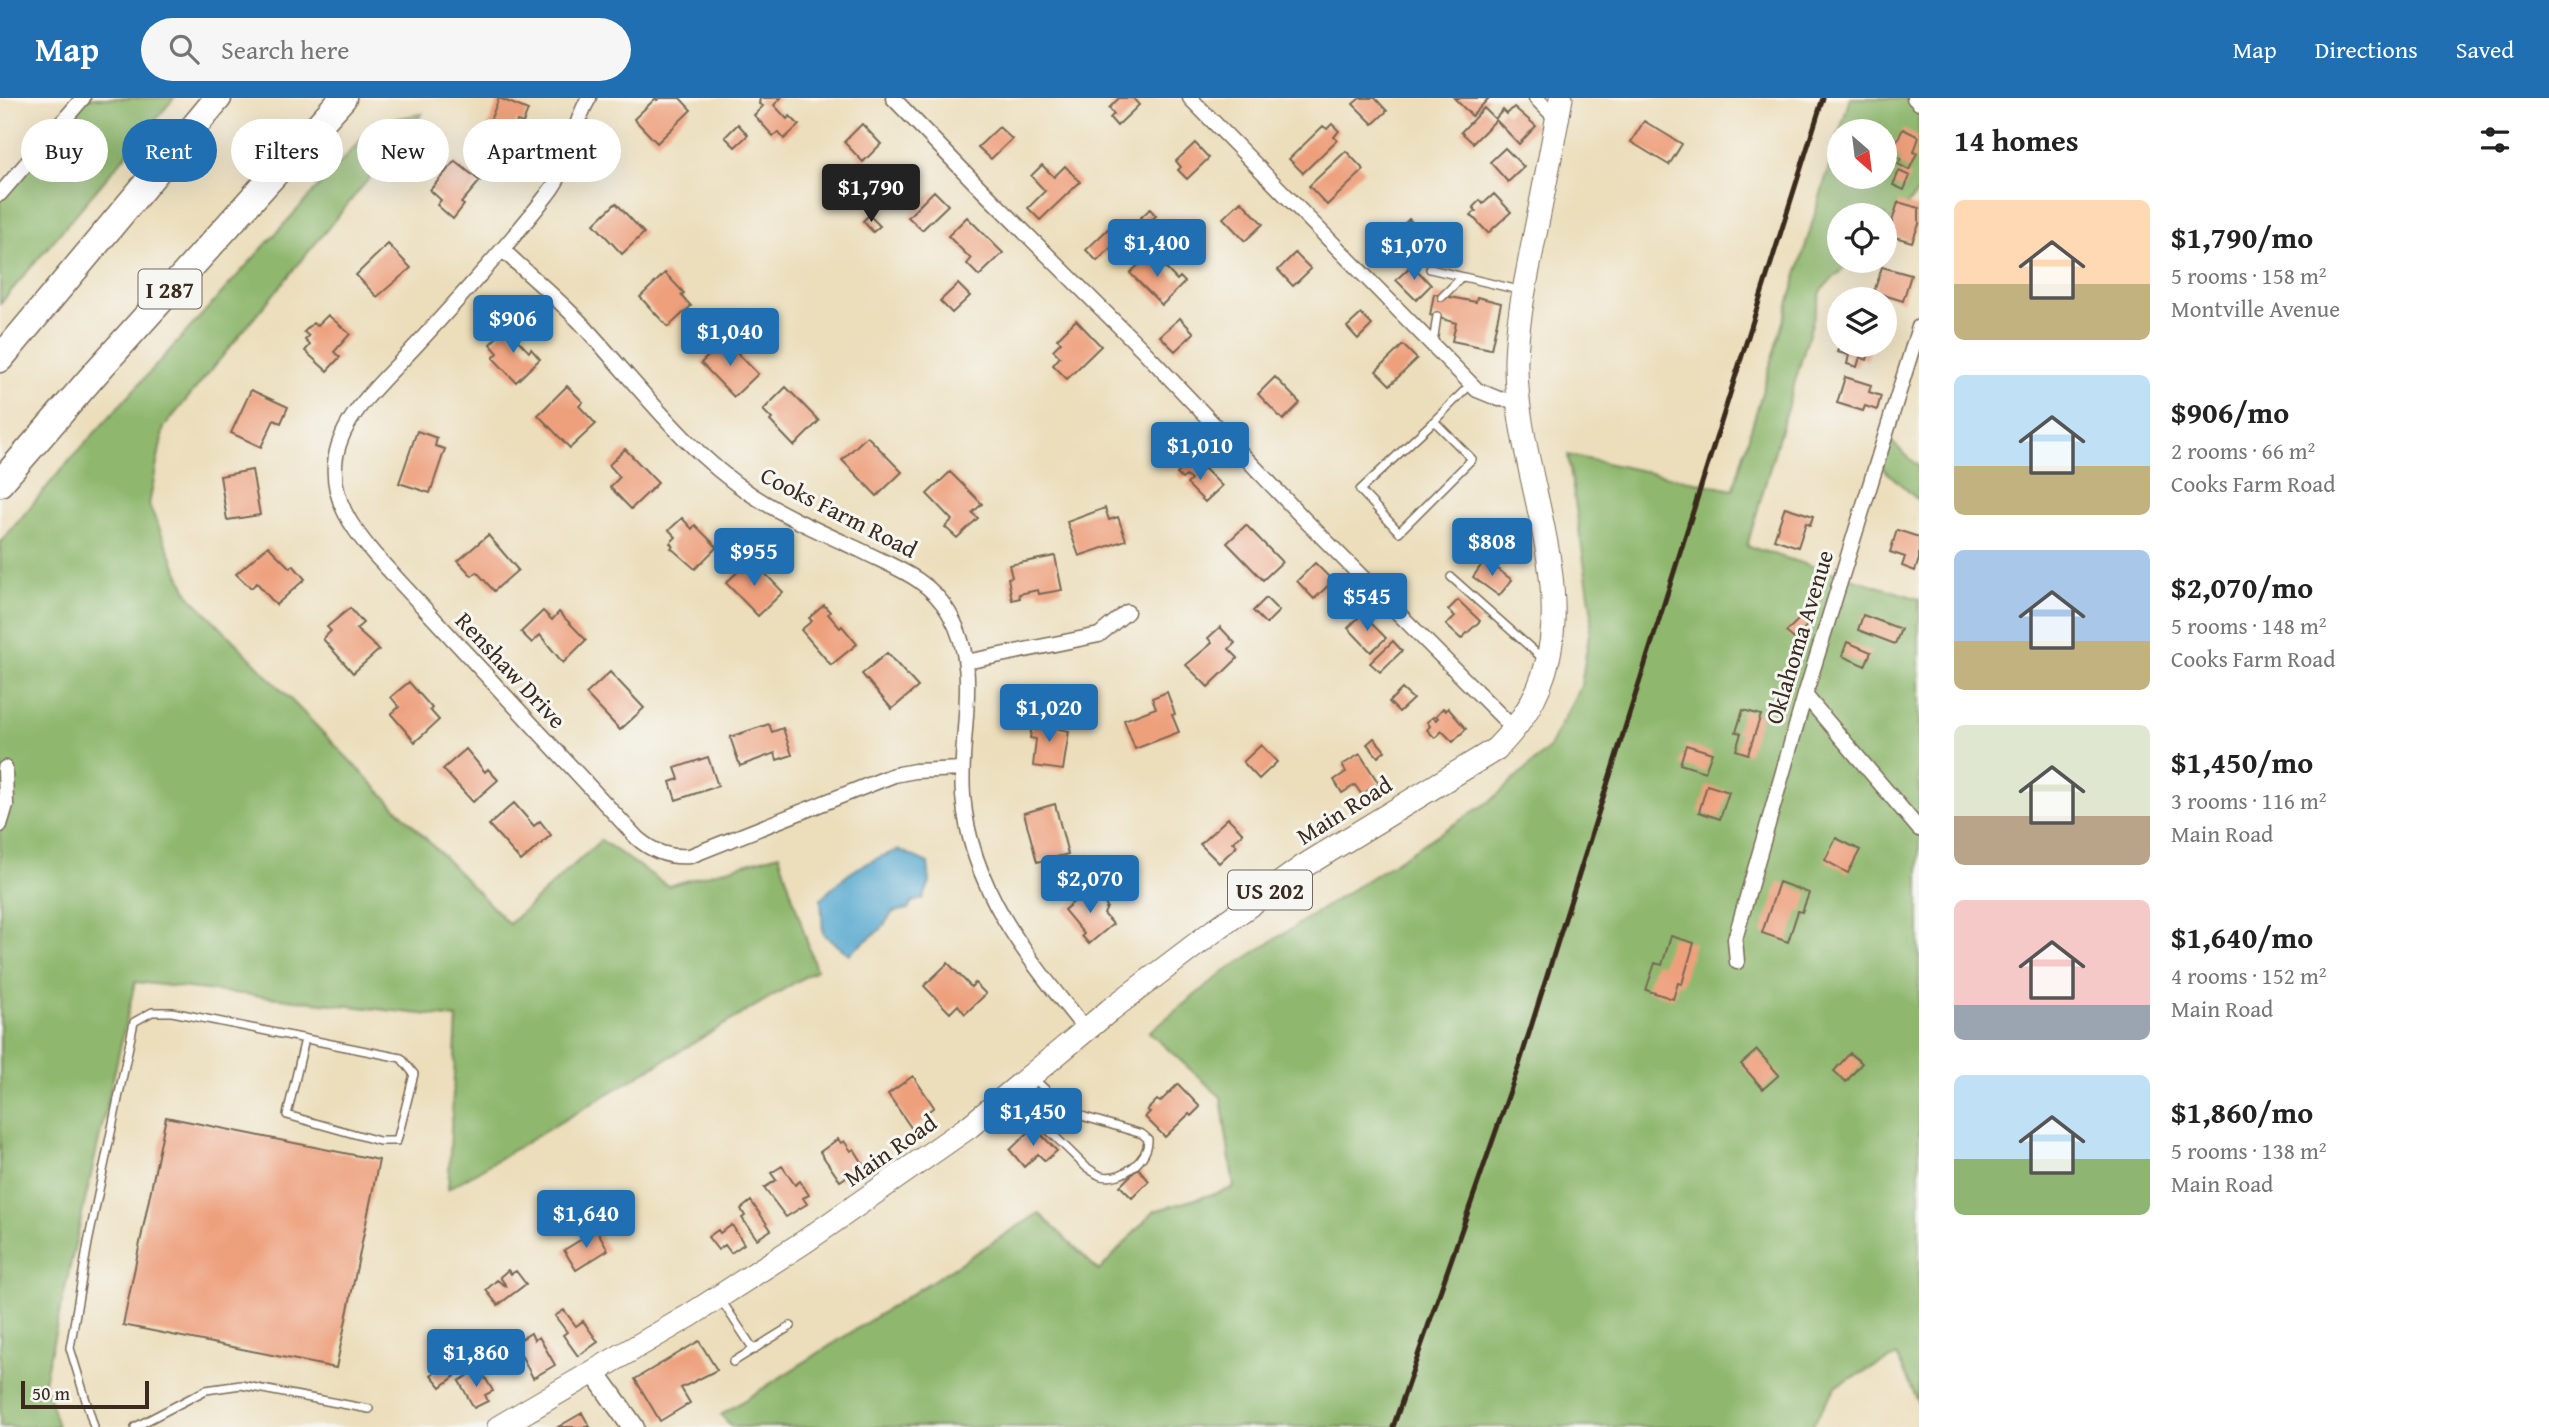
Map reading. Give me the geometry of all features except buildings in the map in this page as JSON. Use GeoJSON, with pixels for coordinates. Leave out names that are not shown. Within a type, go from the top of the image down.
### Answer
{"type":"FeatureCollection","features":[{"type":"Feature","properties":{"kind":"highway"},"geometry":{"type":"LineString","coordinates":[[0,359],[218,98]]}},
{"type":"Feature","properties":{"kind":"highway","name":"I 287"},"geometry":{"type":"LineString","coordinates":[[0,483],[343,98]]}},
{"type":"Feature","properties":{"kind":"main road","name":"Main Road"},"geometry":{"type":"LineString","coordinates":[[499,1427],[595,1373],[804,1242],[948,1142],[1204,937],[1304,866],[1496,749],[1515,730],[1536,697],[1548,664],[1553,602],[1550,556],[1518,400],[1516,361],[1518,326],[1559,108]]}},
{"type":"Feature","properties":{"kind":"street"},"geometry":{"type":"LineString","coordinates":[[0,194],[83,98]]}},
{"type":"Feature","properties":{"kind":"street","name":"Renshaw Drive"},"geometry":{"type":"LineString","coordinates":[[589,98],[566,165],[558,180],[503,250],[373,391],[350,421],[340,442],[335,464],[336,488],[343,510],[354,530],[637,838],[656,851],[679,857],[691,856],[894,775],[915,771],[962,769]]}},
{"type":"Feature","properties":{"kind":"street"},"geometry":{"type":"LineString","coordinates":[[893,98],[1141,348],[1305,520],[1515,730]]}},
{"type":"Feature","properties":{"kind":"street"},"geometry":{"type":"LineString","coordinates":[[1190,98],[1477,390],[1499,399],[1518,400]]}},
{"type":"Feature","properties":{"kind":"street"},"geometry":{"type":"LineString","coordinates":[[1536,98],[1559,108]]}},
{"type":"Feature","properties":{"kind":"street"},"geometry":{"type":"LineString","coordinates":[[1914,98],[1919,103]]}},
{"type":"Feature","properties":{"kind":"street","name":"Cooks Farm Road"},"geometry":{"type":"LineString","coordinates":[[503,250],[578,320],[679,432],[721,472],[779,512],[899,568],[928,587],[950,614],[960,635],[966,662],[968,695],[962,769],[966,819],[974,853],[986,886],[1002,917],[1028,958],[1086,1030]]}},
{"type":"Feature","properties":{"kind":"street","name":"Oklahoma Avenue"},"geometry":{"type":"LineString","coordinates":[[1737,962],[1734,939],[1805,695],[1919,327]]}},
{"type":"Feature","properties":{"kind":"street"},"geometry":{"type":"LineString","coordinates":[[966,662],[1099,635],[1127,612]]}},
{"type":"Feature","properties":{"kind":"street"},"geometry":{"type":"LineString","coordinates":[[1805,695],[1919,829]]}},
{"type":"Feature","properties":{"kind":"street"},"geometry":{"type":"LineString","coordinates":[[0,825],[6,804],[5,768]]}},
{"type":"Feature","properties":{"kind":"street"},"geometry":{"type":"LineString","coordinates":[[595,1373],[633,1427]]}},
{"type":"Feature","properties":{"kind":"lane"},"geometry":{"type":"LineString","coordinates":[[1430,269],[1524,291]]}},
{"type":"Feature","properties":{"kind":"lane"},"geometry":{"type":"LineString","coordinates":[[1442,297],[1461,278]]}},
{"type":"Feature","properties":{"kind":"lane"},"geometry":{"type":"LineString","coordinates":[[1432,345],[1437,316]]}},
{"type":"Feature","properties":{"kind":"lane"},"geometry":{"type":"LineString","coordinates":[[1434,421],[1472,459],[1399,532],[1360,490],[1471,384]]}},
{"type":"Feature","properties":{"kind":"lane"},"geometry":{"type":"LineString","coordinates":[[1451,577],[1548,664]]}},
{"type":"Feature","properties":{"kind":"lane"},"geometry":{"type":"LineString","coordinates":[[94,1427],[70,1348],[88,1243],[134,1022],[152,1012],[172,1012],[401,1058],[414,1074],[397,1141],[379,1141],[287,1115],[305,1039]]}},
{"type":"Feature","properties":{"kind":"lane"},"geometry":{"type":"LineString","coordinates":[[1011,1093],[1086,1167],[1101,1176],[1116,1177],[1134,1167],[1148,1146],[1148,1139],[1142,1134],[1086,1116],[1068,1107],[1031,1077]]}},
{"type":"Feature","properties":{"kind":"lane"},"geometry":{"type":"LineString","coordinates":[[719,1297],[754,1350]]}},
{"type":"Feature","properties":{"kind":"lane"},"geometry":{"type":"LineString","coordinates":[[733,1362],[791,1326]]}},
{"type":"Feature","properties":{"kind":"lane"},"geometry":{"type":"LineString","coordinates":[[135,1427],[206,1390],[241,1385],[369,1409]]}},
{"type":"Feature","properties":{"kind":"green space"},"geometry":{"type":"Polygon","coordinates":[[[83,98],[174,98],[156,119],[122,119],[122,160],[108,176],[108,119],[65,119],[83,98]]]}},
{"type":"Feature","properties":{"kind":"green space"},"geometry":{"type":"Polygon","coordinates":[[[1850,98],[1919,98],[1919,192],[1897,214],[1897,203],[1827,203],[1827,273],[1839,273],[1822,289],[1747,546],[1919,599],[1919,1404],[1897,1356],[1837,1385],[1811,1427],[732,1427],[721,1415],[1039,1213],[1099,1271],[1154,1211],[1234,1188],[1221,1097],[1149,1032],[1224,972],[1493,799],[1548,749],[1581,686],[1592,615],[1568,455],[1733,490],[1827,173],[1827,189],[1897,189],[1897,119],[1844,119],[1850,98]]]}},
{"type":"Feature","properties":{"kind":"green space"},"geometry":{"type":"Polygon","coordinates":[[[422,114],[418,119],[394,119],[422,114]]]}},
{"type":"Feature","properties":{"kind":"green space"},"geometry":{"type":"Polygon","coordinates":[[[357,144],[357,182],[366,182],[164,427],[149,505],[188,594],[509,924],[601,840],[668,886],[779,854],[816,970],[448,1189],[457,1018],[135,982],[44,1381],[58,1427],[0,1427],[0,543],[62,469],[323,182],[343,182],[343,159],[357,144]]]}},
{"type":"Feature","properties":{"kind":"green space"},"geometry":{"type":"Polygon","coordinates":[[[21,170],[21,182],[103,182],[0,304],[0,195],[21,170]]]}},
{"type":"Feature","properties":{"kind":"green space"},"geometry":{"type":"Polygon","coordinates":[[[1884,435],[1919,467],[1919,501],[1876,462],[1884,435]]]}},
{"type":"Feature","properties":{"kind":"water"},"geometry":{"type":"Polygon","coordinates":[[[899,850],[928,863],[930,883],[923,899],[912,902],[908,909],[893,912],[881,929],[849,954],[823,934],[821,899],[857,869],[899,850]]]}},
{"type":"Feature","properties":{"kind":"railway"},"geometry":{"type":"LineString","coordinates":[[1393,1427],[1519,1065],[1823,98]]}}]}
